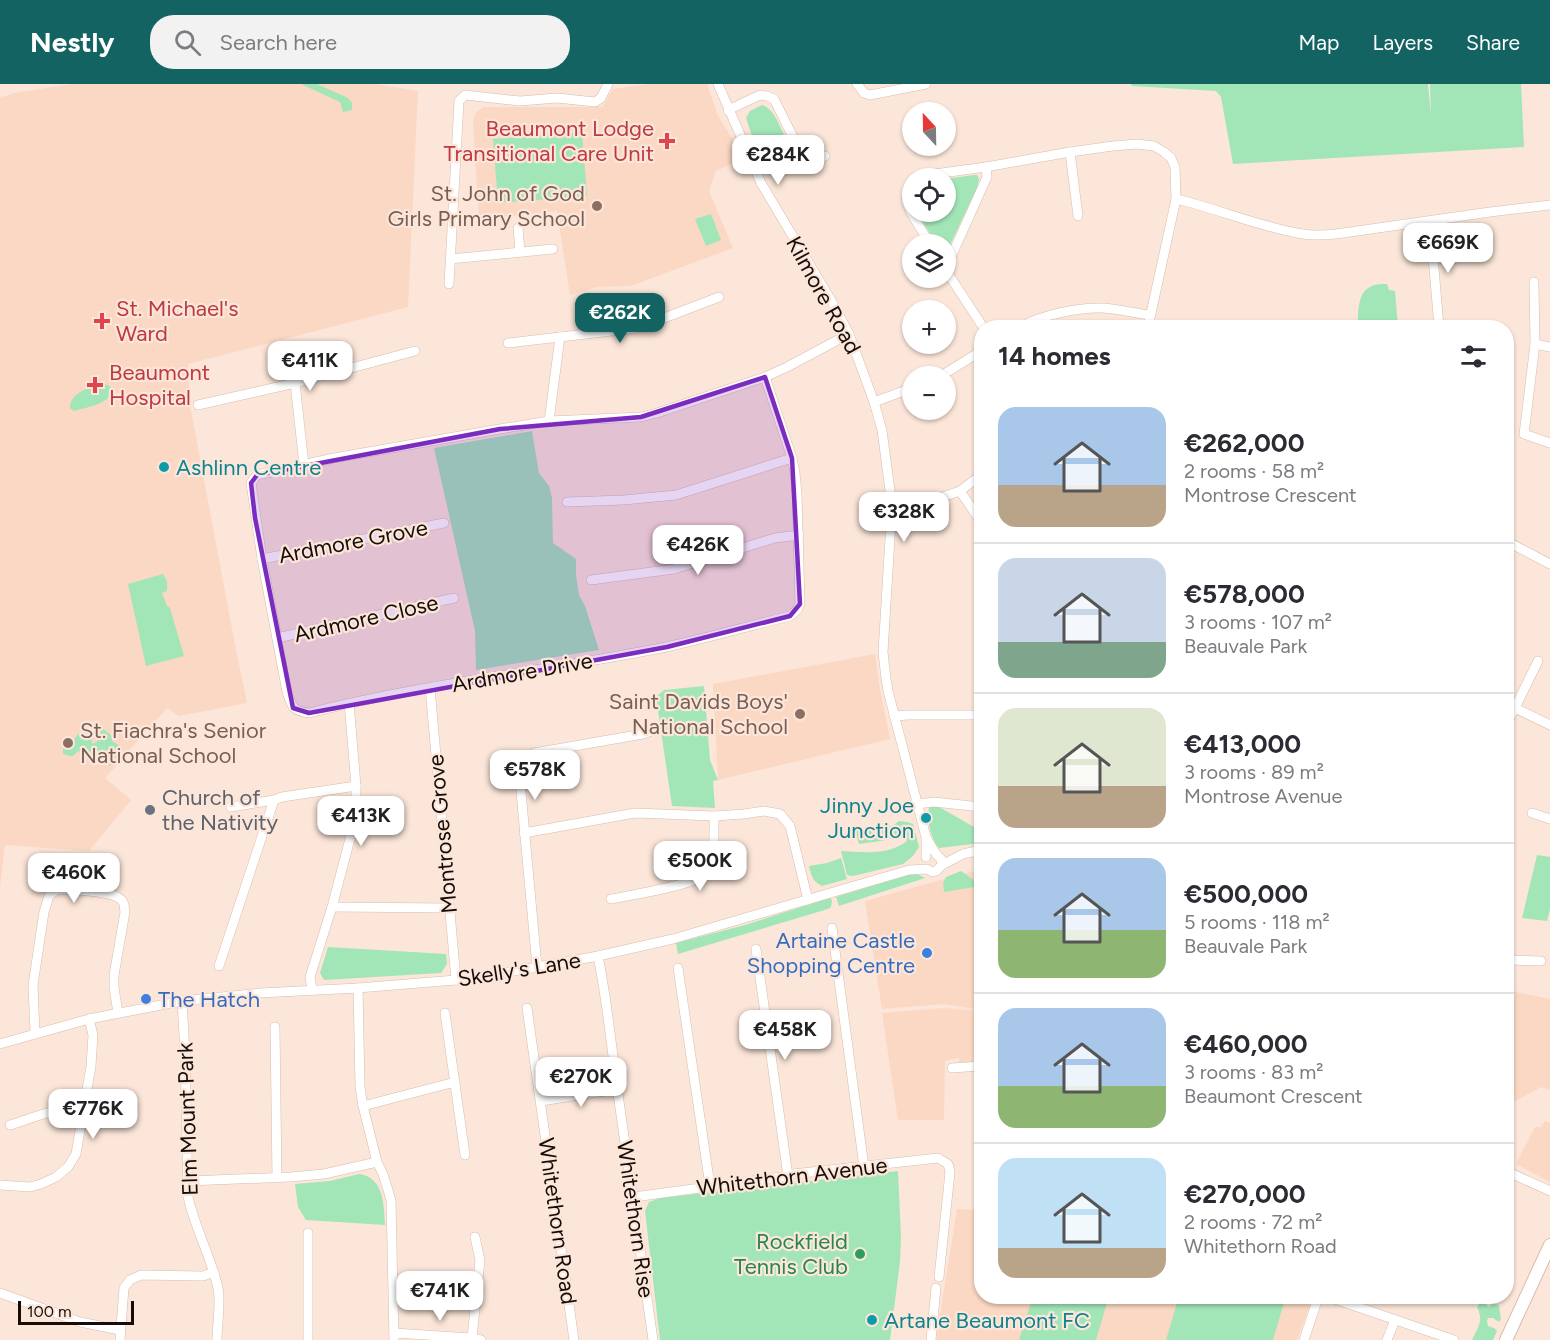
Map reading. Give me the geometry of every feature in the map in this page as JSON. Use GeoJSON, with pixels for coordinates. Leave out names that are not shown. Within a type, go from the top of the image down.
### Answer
{"type":"FeatureCollection","features":[{"type":"Feature","properties":{"kind":"main road"},"geometry":{"type":"LineString","coordinates":[[1506,1340],[1550,1245]]}},
{"type":"Feature","properties":{"kind":"street"},"geometry":{"type":"LineString","coordinates":[[449,284],[459,101],[465,95],[520,101],[557,98],[595,102],[602,98],[608,84]]}},
{"type":"Feature","properties":{"kind":"street","name":"Kilmore Road"},"geometry":{"type":"LineString","coordinates":[[718,84],[761,183],[849,334],[882,430],[892,506],[883,652],[888,691],[926,837],[926,858]]}},
{"type":"Feature","properties":{"kind":"street"},"geometry":{"type":"LineString","coordinates":[[857,84],[864,93],[870,95],[926,84]]}},
{"type":"Feature","properties":{"kind":"street"},"geometry":{"type":"LineString","coordinates":[[728,110],[760,95],[774,99],[807,165],[825,156]]}},
{"type":"Feature","properties":{"kind":"street"},"geometry":{"type":"LineString","coordinates":[[956,171],[1070,152],[1137,144],[1154,146],[1171,158],[1175,167],[1176,199],[1149,320]]}},
{"type":"Feature","properties":{"kind":"street"},"geometry":{"type":"LineString","coordinates":[[1070,152],[1078,216]]}},
{"type":"Feature","properties":{"kind":"street"},"geometry":{"type":"LineString","coordinates":[[956,246],[987,177],[986,167]]}},
{"type":"Feature","properties":{"kind":"street"},"geometry":{"type":"LineString","coordinates":[[1176,199],[1303,234],[1336,234],[1550,205]]}},
{"type":"Feature","properties":{"kind":"street"},"geometry":{"type":"LineString","coordinates":[[1430,221],[1438,320]]}},
{"type":"Feature","properties":{"kind":"street"},"geometry":{"type":"LineString","coordinates":[[518,228],[520,252]]}},
{"type":"Feature","properties":{"kind":"street"},"geometry":{"type":"LineString","coordinates":[[450,259],[553,249]]}},
{"type":"Feature","properties":{"kind":"street"},"geometry":{"type":"LineString","coordinates":[[1534,282],[1535,344],[1524,435],[1550,443]]}},
{"type":"Feature","properties":{"kind":"street"},"geometry":{"type":"LineString","coordinates":[[956,286],[978,320]]}},
{"type":"Feature","properties":{"kind":"street"},"geometry":{"type":"LineString","coordinates":[[508,343],[638,328],[719,297]]}},
{"type":"Feature","properties":{"kind":"street"},"geometry":{"type":"LineString","coordinates":[[1036,320],[1074,310],[1102,308],[1150,315]]}},
{"type":"Feature","properties":{"kind":"street","name":"Ardmore Drive"},"geometry":{"type":"LineString","coordinates":[[765,378],[792,458],[797,494],[800,604],[790,616],[667,647],[384,695],[309,713],[299,712],[293,708],[287,692],[262,559],[251,483],[256,475],[549,421],[641,417],[765,378],[849,334]]}},
{"type":"Feature","properties":{"kind":"street"},"geometry":{"type":"LineString","coordinates":[[549,421],[560,337]]}},
{"type":"Feature","properties":{"kind":"street"},"geometry":{"type":"LineString","coordinates":[[1535,344],[1550,347]]}},
{"type":"Feature","properties":{"kind":"street"},"geometry":{"type":"LineString","coordinates":[[198,405],[415,351]]}},
{"type":"Feature","properties":{"kind":"street"},"geometry":{"type":"LineString","coordinates":[[956,367],[974,355]]}},
{"type":"Feature","properties":{"kind":"street"},"geometry":{"type":"LineString","coordinates":[[295,382],[304,465]]}},
{"type":"Feature","properties":{"kind":"street"},"geometry":{"type":"LineString","coordinates":[[874,402],[902,392]]}},
{"type":"Feature","properties":{"kind":"street"},"geometry":{"type":"LineString","coordinates":[[567,502],[676,495],[792,458]]}},
{"type":"Feature","properties":{"kind":"street"},"geometry":{"type":"LineString","coordinates":[[892,506],[925,503],[960,491],[974,480]]}},
{"type":"Feature","properties":{"kind":"street"},"geometry":{"type":"LineString","coordinates":[[960,491],[974,512]]}},
{"type":"Feature","properties":{"kind":"street","name":"Ardmore Grove"},"geometry":{"type":"LineString","coordinates":[[262,559],[444,523]]}},
{"type":"Feature","properties":{"kind":"street"},"geometry":{"type":"LineString","coordinates":[[591,580],[674,569],[775,538],[799,535]]}},
{"type":"Feature","properties":{"kind":"street"},"geometry":{"type":"LineString","coordinates":[[1514,545],[1550,564]]}},
{"type":"Feature","properties":{"kind":"street","name":"Ardmore Close"},"geometry":{"type":"LineString","coordinates":[[277,638],[454,598]]}},
{"type":"Feature","properties":{"kind":"street"},"geometry":{"type":"LineString","coordinates":[[1538,661],[1515,708],[1550,725]]}},
{"type":"Feature","properties":{"kind":"street","name":"Montrose Grove"},"geometry":{"type":"LineString","coordinates":[[430,688],[456,980]]}},
{"type":"Feature","properties":{"kind":"street"},"geometry":{"type":"LineString","coordinates":[[312,990],[310,977],[332,907],[356,816],[356,786],[349,703]]}},
{"type":"Feature","properties":{"kind":"street"},"geometry":{"type":"LineString","coordinates":[[894,716],[974,715]]}},
{"type":"Feature","properties":{"kind":"street"},"geometry":{"type":"LineString","coordinates":[[537,967],[519,770],[525,760],[534,753],[643,734],[660,728]]}},
{"type":"Feature","properties":{"kind":"street"},"geometry":{"type":"LineString","coordinates":[[231,807],[356,786]]}},
{"type":"Feature","properties":{"kind":"street"},"geometry":{"type":"LineString","coordinates":[[219,966],[274,800]]}},
{"type":"Feature","properties":{"kind":"street"},"geometry":{"type":"LineString","coordinates":[[917,804],[934,802],[974,806]]}},
{"type":"Feature","properties":{"kind":"street"},"geometry":{"type":"LineString","coordinates":[[524,833],[635,813],[714,816],[764,812],[780,814],[790,826],[808,900]]}},
{"type":"Feature","properties":{"kind":"street"},"geometry":{"type":"LineString","coordinates":[[1532,813],[1550,819]]}},
{"type":"Feature","properties":{"kind":"street"},"geometry":{"type":"LineString","coordinates":[[611,899],[685,884],[708,872],[713,850],[714,816]]}},
{"type":"Feature","properties":{"kind":"street","name":"Kilmore Road"},"geometry":{"type":"LineString","coordinates":[[926,837],[939,858]]}},
{"type":"Feature","properties":{"kind":"street"},"geometry":{"type":"LineString","coordinates":[[939,858],[936,871],[932,872],[927,869],[924,864],[926,858],[932,854],[939,858],[974,852]]}},
{"type":"Feature","properties":{"kind":"street","name":"Skelly's Lane"},"geometry":{"type":"LineString","coordinates":[[909,870],[926,858]]}},
{"type":"Feature","properties":{"kind":"street","name":"Skelly's Lane"},"geometry":{"type":"LineString","coordinates":[[0,1044],[89,1019],[182,1001],[230,995],[456,980],[598,957],[673,939],[909,870],[927,869]]}},
{"type":"Feature","properties":{"kind":"street"},"geometry":{"type":"LineString","coordinates":[[35,1033],[33,985],[43,922],[49,896],[59,890],[90,891],[118,897],[123,902],[125,912],[114,975],[118,1013]]}},
{"type":"Feature","properties":{"kind":"street"},"geometry":{"type":"LineString","coordinates":[[332,907],[449,908]]}},
{"type":"Feature","properties":{"kind":"street"},"geometry":{"type":"LineString","coordinates":[[832,928],[864,1167]]}},
{"type":"Feature","properties":{"kind":"street"},"geometry":{"type":"LineString","coordinates":[[756,949],[788,1176]]}},
{"type":"Feature","properties":{"kind":"street","name":"Whitethorn Rise"},"geometry":{"type":"LineString","coordinates":[[598,957],[607,999],[653,1340]]}},
{"type":"Feature","properties":{"kind":"street"},"geometry":{"type":"LineString","coordinates":[[1514,960],[1541,961]]}},
{"type":"Feature","properties":{"kind":"street"},"geometry":{"type":"LineString","coordinates":[[678,968],[711,1186]]}},
{"type":"Feature","properties":{"kind":"street"},"geometry":{"type":"LineString","coordinates":[[358,988],[360,1087],[377,1162],[391,1200],[394,1337],[477,1339],[480,1260],[475,1237]]}},
{"type":"Feature","properties":{"kind":"street","name":"Elm Mount Park"},"geometry":{"type":"LineString","coordinates":[[182,1001],[188,1197],[192,1215],[219,1291],[217,1340]]}},
{"type":"Feature","properties":{"kind":"street","name":"Whitethorn Road"},"geometry":{"type":"LineString","coordinates":[[527,1008],[574,1340]]}},
{"type":"Feature","properties":{"kind":"street"},"geometry":{"type":"LineString","coordinates":[[445,1013],[465,1155]]}},
{"type":"Feature","properties":{"kind":"street"},"geometry":{"type":"LineString","coordinates":[[0,1185],[30,1187],[41,1184],[56,1177],[68,1167],[76,1154],[91,1066],[93,1035],[89,1019]]}},
{"type":"Feature","properties":{"kind":"street"},"geometry":{"type":"LineString","coordinates":[[275,1027],[277,1178]]}},
{"type":"Feature","properties":{"kind":"street"},"geometry":{"type":"LineString","coordinates":[[952,1068],[974,1066]]}},
{"type":"Feature","properties":{"kind":"street"},"geometry":{"type":"LineString","coordinates":[[363,1106],[454,1082]]}},
{"type":"Feature","properties":{"kind":"street"},"geometry":{"type":"LineString","coordinates":[[541,1101],[618,1089]]}},
{"type":"Feature","properties":{"kind":"street"},"geometry":{"type":"LineString","coordinates":[[10,1125],[60,1110],[84,1108]]}},
{"type":"Feature","properties":{"kind":"street","name":"Whitethorn Avenue"},"geometry":{"type":"LineString","coordinates":[[634,1197],[793,1174],[932,1157],[942,1159],[948,1164],[950,1172],[939,1277]]}},
{"type":"Feature","properties":{"kind":"street"},"geometry":{"type":"LineString","coordinates":[[188,1181],[324,1174],[377,1162]]}},
{"type":"Feature","properties":{"kind":"street"},"geometry":{"type":"LineString","coordinates":[[1514,1175],[1550,1191]]}},
{"type":"Feature","properties":{"kind":"street"},"geometry":{"type":"LineString","coordinates":[[308,1233],[308,1340]]}},
{"type":"Feature","properties":{"kind":"street"},"geometry":{"type":"LineString","coordinates":[[0,1293],[120,1335],[124,1288],[130,1280],[141,1275],[203,1276],[214,1272]]}},
{"type":"Feature","properties":{"kind":"street"},"geometry":{"type":"LineString","coordinates":[[930,1340],[936,1288]]}},
{"type":"Feature","properties":{"kind":"street"},"geometry":{"type":"LineString","coordinates":[[1304,1340],[1316,1304]]}},
{"type":"Feature","properties":{"kind":"street"},"geometry":{"type":"LineString","coordinates":[[1349,1304],[1454,1340]]}},
{"type":"Feature","properties":{"kind":"street"},"geometry":{"type":"LineString","coordinates":[[1387,1340],[1395,1320]]}},
{"type":"Feature","properties":{"kind":"highlighted area"},"geometry":{"type":"Polygon","coordinates":[[[765,377],[792,458],[800,604],[790,616],[667,647],[309,713],[293,708],[255,518],[251,483],[257,475],[500,429],[641,417],[765,377]]]}},
{"type":"Feature","properties":{"kind":"shaded area","name":"Beaumont Hospital"},"geometry":{"type":"Polygon","coordinates":[[[72,84],[376,84],[418,91],[408,307],[188,364],[190,405],[247,703],[179,716],[167,708],[105,778],[131,800],[89,851],[5,845],[0,887],[0,98],[14,93],[72,84]]]}},
{"type":"Feature","properties":{"kind":"shaded area","name":"St. John of God Girls Primary School"},"geometry":{"type":"Polygon","coordinates":[[[648,84],[707,84],[718,116],[732,138],[741,159],[716,171],[709,191],[733,248],[631,286],[596,287],[570,295],[557,211],[479,220],[473,121],[476,112],[484,107],[602,107],[613,89],[648,84]]]}},
{"type":"Feature","properties":{"kind":"shaded area","name":"Saint Davids Boys' National School"},"geometry":{"type":"Polygon","coordinates":[[[875,654],[890,739],[718,780],[713,684],[875,654]]]}},
{"type":"Feature","properties":{"kind":"shaded area","name":"Artaine Castle Shopping Centre"},"geometry":{"type":"Polygon","coordinates":[[[974,871],[974,1009],[944,1004],[882,1009],[865,901],[974,871]]]}},
{"type":"Feature","properties":{"kind":"shaded area"},"geometry":{"type":"Polygon","coordinates":[[[1514,992],[1550,999],[1550,1090],[1541,1087],[1514,1102],[1514,992]]]}},
{"type":"Feature","properties":{"kind":"shaded area"},"geometry":{"type":"Polygon","coordinates":[[[944,1008],[974,1010],[974,1064],[960,1065],[959,1058],[945,1061],[944,1120],[898,1120],[882,1013],[944,1008]]]}},
{"type":"Feature","properties":{"kind":"shaded area"},"geometry":{"type":"Polygon","coordinates":[[[1545,1121],[1550,1123],[1550,1182],[1516,1164],[1535,1127],[1541,1127],[1545,1121]]]}},
{"type":"Feature","properties":{"kind":"shaded area"},"geometry":{"type":"Polygon","coordinates":[[[957,1209],[974,1210],[974,1304],[1310,1304],[1297,1340],[936,1340],[957,1209]]]}},
{"type":"Feature","properties":{"kind":"green space"},"geometry":{"type":"Polygon","coordinates":[[[301,84],[317,84],[348,98],[352,103],[352,110],[343,112],[340,102],[301,84]]]}},
{"type":"Feature","properties":{"kind":"green space"},"geometry":{"type":"Polygon","coordinates":[[[1131,84],[1428,84],[1431,116],[1430,84],[1521,84],[1524,147],[1233,164],[1221,97],[1216,91],[1132,86],[1131,84]]]}},
{"type":"Feature","properties":{"kind":"green space"},"geometry":{"type":"Polygon","coordinates":[[[762,105],[773,113],[784,134],[756,148],[746,118],[750,111],[762,105]]]}},
{"type":"Feature","properties":{"kind":"green space"},"geometry":{"type":"Polygon","coordinates":[[[582,132],[587,196],[498,203],[493,139],[582,132]]]}},
{"type":"Feature","properties":{"kind":"green space"},"geometry":{"type":"Polygon","coordinates":[[[977,175],[979,179],[977,188],[955,234],[930,234],[923,222],[956,222],[956,178],[977,175]]]}},
{"type":"Feature","properties":{"kind":"green space"},"geometry":{"type":"Polygon","coordinates":[[[711,214],[721,240],[706,246],[695,219],[711,214]]]}},
{"type":"Feature","properties":{"kind":"green space"},"geometry":{"type":"Polygon","coordinates":[[[1387,284],[1389,290],[1395,291],[1397,320],[1358,320],[1359,304],[1363,293],[1374,285],[1387,284]]]}},
{"type":"Feature","properties":{"kind":"green space"},"geometry":{"type":"Polygon","coordinates":[[[105,384],[111,387],[111,393],[104,401],[74,411],[70,408],[77,394],[88,388],[105,384]]]}},
{"type":"Feature","properties":{"kind":"green space"},"geometry":{"type":"Polygon","coordinates":[[[532,431],[539,473],[549,486],[552,498],[553,543],[576,559],[579,595],[585,606],[599,650],[476,670],[475,631],[434,448],[532,431]]]}},
{"type":"Feature","properties":{"kind":"green space"},"geometry":{"type":"Polygon","coordinates":[[[163,574],[167,581],[167,591],[162,593],[170,608],[184,656],[146,666],[128,584],[163,574]]]}},
{"type":"Feature","properties":{"kind":"green space"},"geometry":{"type":"Polygon","coordinates":[[[704,686],[710,760],[718,780],[713,781],[715,808],[672,806],[656,697],[664,690],[704,686]]]}},
{"type":"Feature","properties":{"kind":"green space"},"geometry":{"type":"Polygon","coordinates":[[[102,728],[112,736],[112,741],[120,746],[116,752],[118,758],[115,763],[109,766],[112,756],[104,763],[98,763],[93,753],[82,754],[78,751],[71,756],[63,754],[63,747],[67,744],[73,745],[79,733],[91,734],[92,744],[97,742],[102,728]]]}},
{"type":"Feature","properties":{"kind":"green space"},"geometry":{"type":"Polygon","coordinates":[[[934,804],[974,827],[974,844],[939,848],[931,834],[929,807],[934,804]]]}},
{"type":"Feature","properties":{"kind":"green space"},"geometry":{"type":"Polygon","coordinates":[[[899,821],[913,824],[919,847],[913,856],[903,864],[853,876],[847,875],[841,851],[884,851],[907,841],[904,835],[859,844],[855,830],[892,826],[899,821]]]}},
{"type":"Feature","properties":{"kind":"green space"},"geometry":{"type":"Polygon","coordinates":[[[1537,855],[1550,857],[1550,909],[1547,921],[1522,918],[1537,855]]]}},
{"type":"Feature","properties":{"kind":"green space"},"geometry":{"type":"Polygon","coordinates":[[[841,858],[847,879],[822,886],[814,880],[809,866],[841,858]]]}},
{"type":"Feature","properties":{"kind":"green space"},"geometry":{"type":"Polygon","coordinates":[[[961,871],[974,880],[974,887],[944,892],[943,883],[946,877],[961,871]]]}},
{"type":"Feature","properties":{"kind":"green space"},"geometry":{"type":"Polygon","coordinates":[[[917,874],[925,878],[839,906],[836,897],[917,874]]]}},
{"type":"Feature","properties":{"kind":"green space"},"geometry":{"type":"Polygon","coordinates":[[[830,898],[831,907],[828,909],[678,954],[676,943],[745,925],[830,898]]]}},
{"type":"Feature","properties":{"kind":"green space"},"geometry":{"type":"Polygon","coordinates":[[[328,947],[446,954],[447,964],[441,973],[324,980],[320,973],[328,947]]]}},
{"type":"Feature","properties":{"kind":"green space"},"geometry":{"type":"Polygon","coordinates":[[[898,1171],[900,1262],[890,1340],[660,1340],[645,1211],[649,1202],[660,1198],[898,1171]]]}},
{"type":"Feature","properties":{"kind":"green space"},"geometry":{"type":"Polygon","coordinates":[[[359,1174],[367,1176],[378,1186],[383,1201],[385,1225],[306,1220],[298,1207],[295,1184],[330,1181],[359,1174]]]}},
{"type":"Feature","properties":{"kind":"green space"},"geometry":{"type":"Polygon","coordinates":[[[1030,1304],[1107,1304],[1096,1340],[1019,1340],[1030,1304]]]}},
{"type":"Feature","properties":{"kind":"green space"},"geometry":{"type":"Polygon","coordinates":[[[1177,1304],[1284,1304],[1273,1340],[1166,1340],[1177,1304]]]}},
{"type":"Feature","properties":{"kind":"green space"},"geometry":{"type":"Polygon","coordinates":[[[1479,1304],[1486,1304],[1489,1307],[1492,1304],[1499,1305],[1501,1319],[1499,1322],[1493,1318],[1488,1318],[1487,1321],[1488,1326],[1497,1331],[1493,1340],[1472,1340],[1479,1324],[1480,1316],[1477,1307],[1479,1304]]]}},
{"type":"Feature","properties":{"kind":"place","name":"Beaumont Lodge Transitional Care Unit"},"geometry":{"type":"Point","coordinates":[667,141]}},
{"type":"Feature","properties":{"kind":"place","name":"St. John of God Girls Primary School"},"geometry":{"type":"Point","coordinates":[597,206]}},
{"type":"Feature","properties":{"kind":"place","name":"St. Michael's Ward"},"geometry":{"type":"Point","coordinates":[102,321]}},
{"type":"Feature","properties":{"kind":"place","name":"Beaumont Hospital"},"geometry":{"type":"Point","coordinates":[95,385]}},
{"type":"Feature","properties":{"kind":"place","name":"Ashlinn Centre"},"geometry":{"type":"Point","coordinates":[164,467]}},
{"type":"Feature","properties":{"kind":"place","name":"Saint Davids Boys' National School"},"geometry":{"type":"Point","coordinates":[800,714]}},
{"type":"Feature","properties":{"kind":"place","name":"St. Fiachra's Senior National School"},"geometry":{"type":"Point","coordinates":[68,743]}},
{"type":"Feature","properties":{"kind":"place","name":"Church of the Nativity"},"geometry":{"type":"Point","coordinates":[150,810]}},
{"type":"Feature","properties":{"kind":"place","name":"Jinny Joe Junction"},"geometry":{"type":"Point","coordinates":[926,818]}},
{"type":"Feature","properties":{"kind":"place","name":"Artaine Castle Shopping Centre"},"geometry":{"type":"Point","coordinates":[927,953]}},
{"type":"Feature","properties":{"kind":"place","name":"The Hatch"},"geometry":{"type":"Point","coordinates":[146,999]}},
{"type":"Feature","properties":{"kind":"place","name":"Rockfield Tennis Club"},"geometry":{"type":"Point","coordinates":[860,1254]}},
{"type":"Feature","properties":{"kind":"place","name":"Artane Beaumont FC"},"geometry":{"type":"Point","coordinates":[872,1320]}}]}
